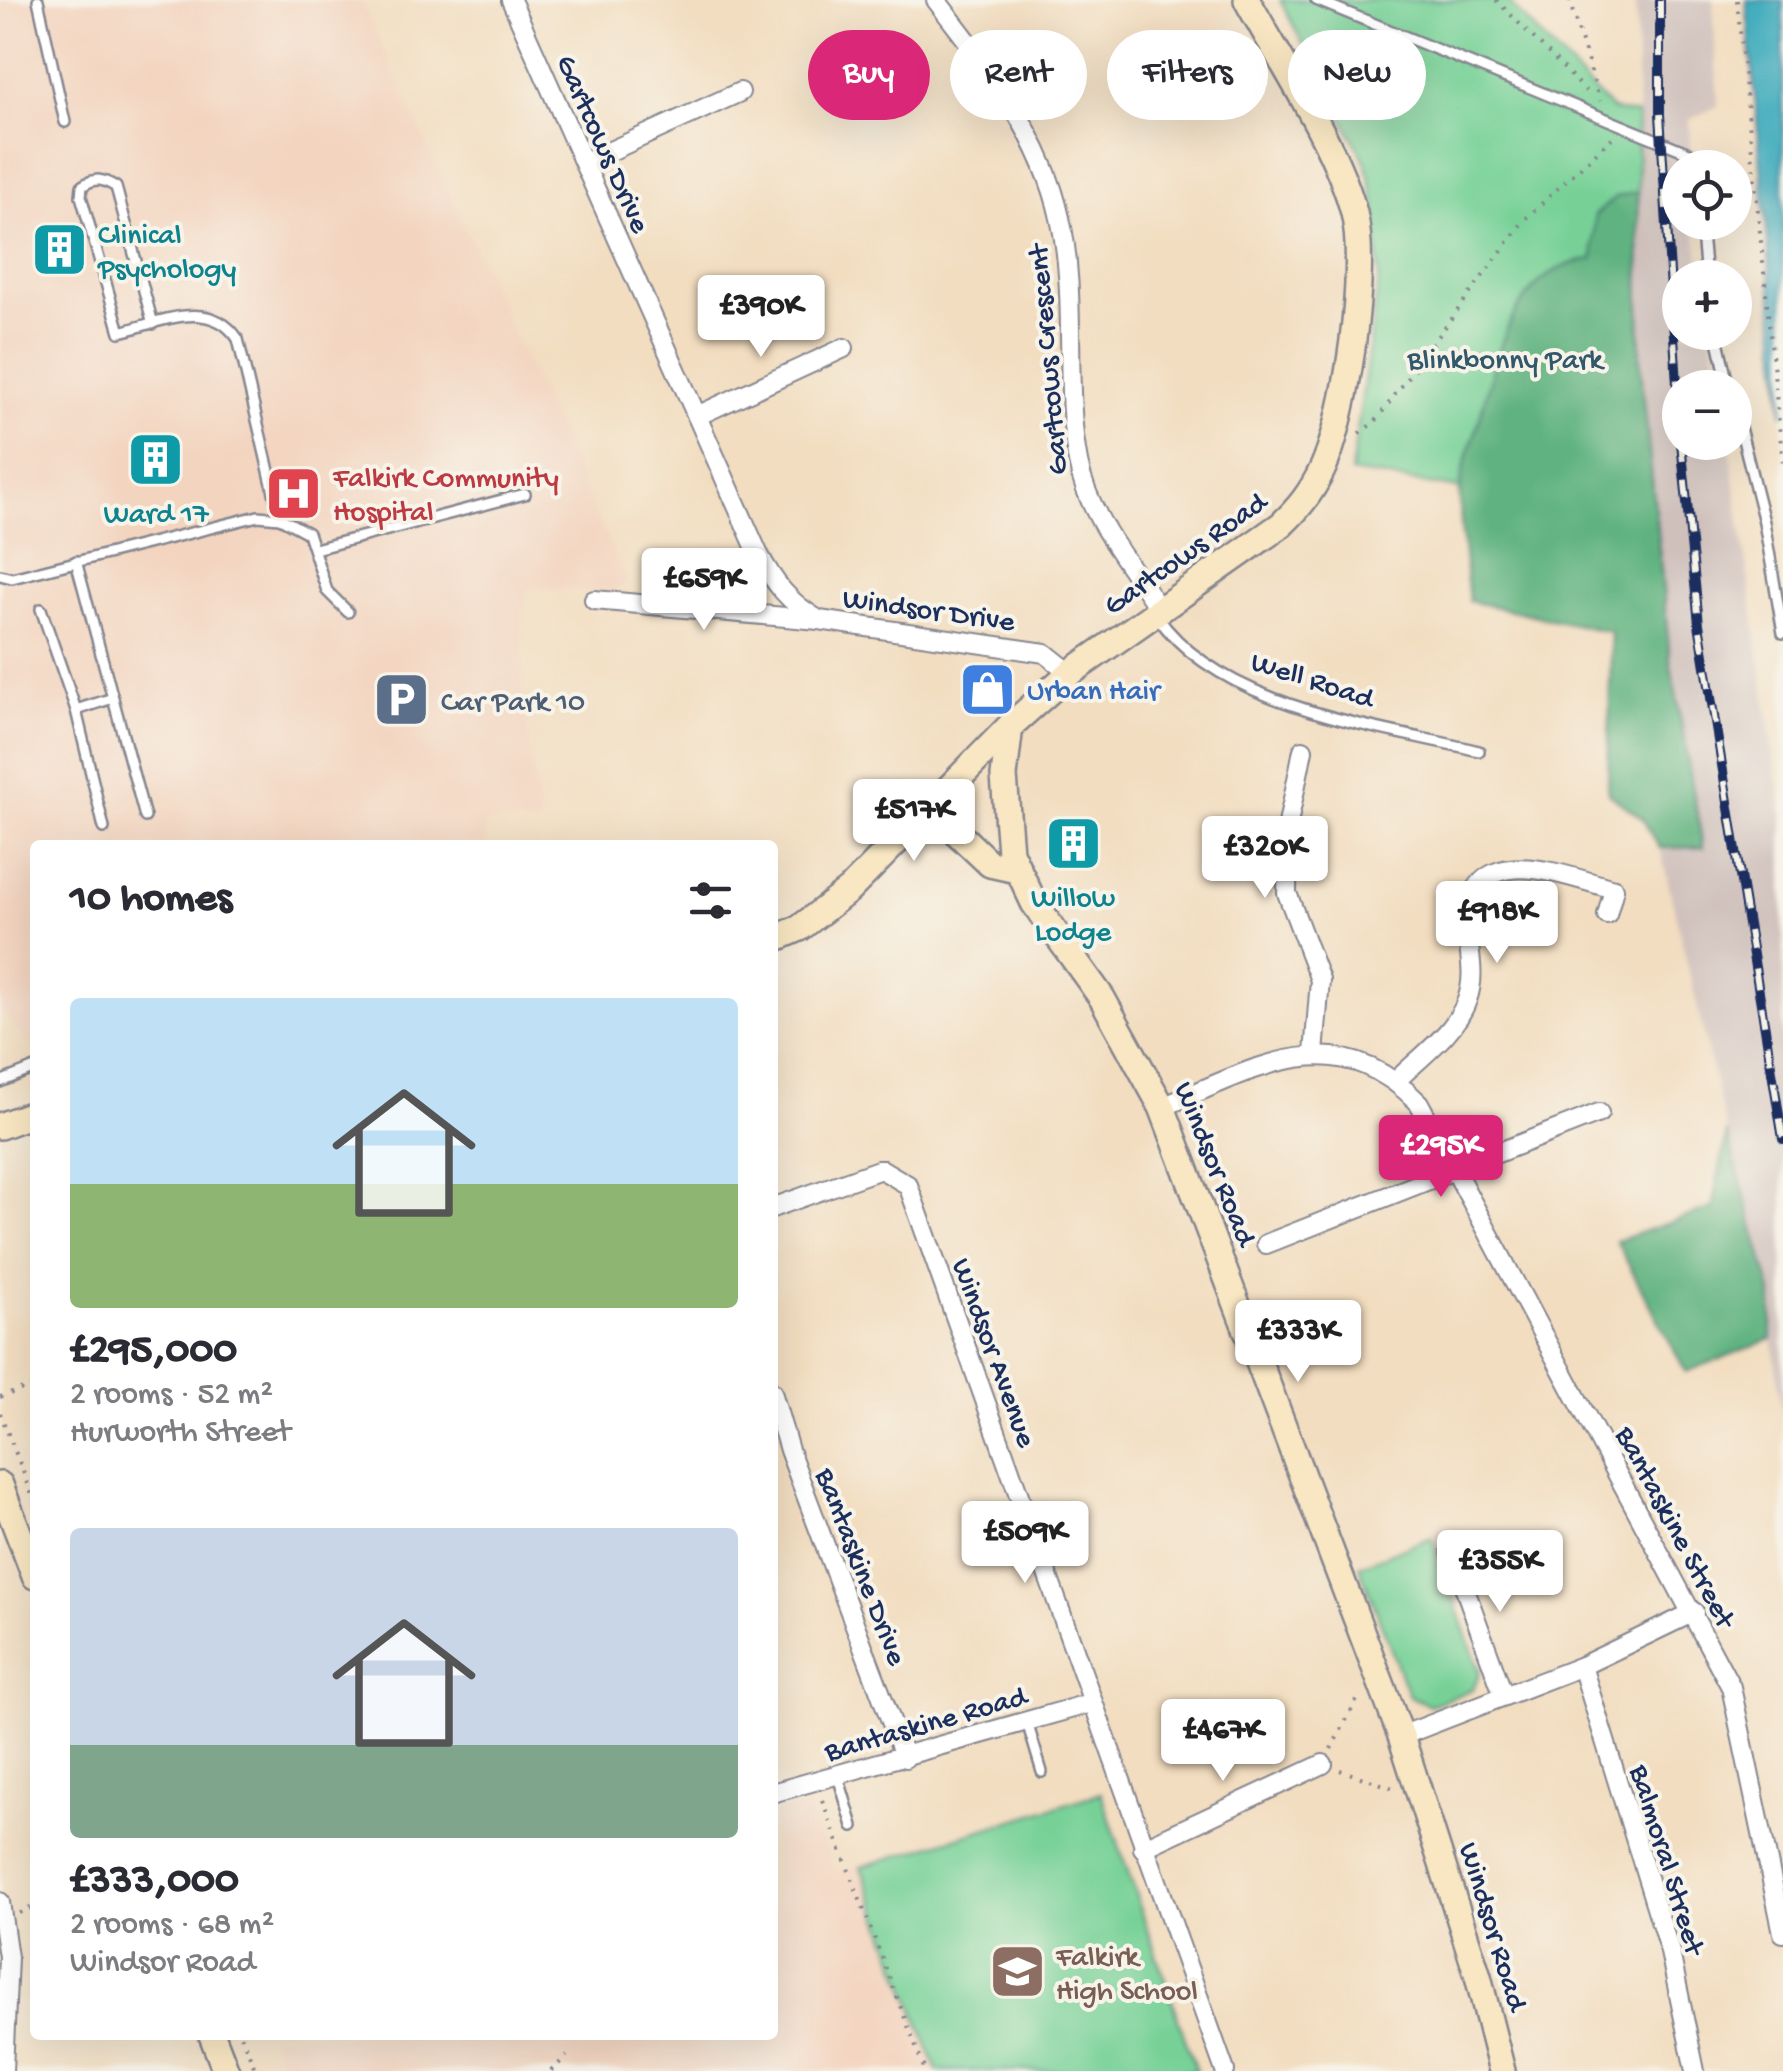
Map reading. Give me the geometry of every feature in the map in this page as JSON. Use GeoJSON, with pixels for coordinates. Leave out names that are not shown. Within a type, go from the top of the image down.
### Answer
{"type":"FeatureCollection","features":[{"type":"Feature","properties":{"kind":"street","name":"Gartcows Drive"},"geometry":{"type":"LineString","coordinates":[[510,0],[774,583],[797,608],[818,620]]}},
{"type":"Feature","properties":{"kind":"street","name":"Gartcows Crescent"},"geometry":{"type":"LineString","coordinates":[[936,0],[1026,128],[1046,171],[1069,269],[1078,462],[1095,510],[1157,611]]}},
{"type":"Feature","properties":{"kind":"street","name":"Gartcows Road"},"geometry":{"type":"LineString","coordinates":[[778,937],[800,928],[850,890],[1010,726],[1070,673],[1281,525],[1304,503],[1326,458],[1341,403],[1359,253],[1354,214],[1342,178],[1247,0]]}},
{"type":"Feature","properties":{"kind":"street"},"geometry":{"type":"LineString","coordinates":[[584,163],[740,92]]}},
{"type":"Feature","properties":{"kind":"street"},"geometry":{"type":"LineString","coordinates":[[696,416],[844,348]]}},
{"type":"Feature","properties":{"kind":"street","name":"Windsor Drive"},"geometry":{"type":"LineString","coordinates":[[594,600],[818,620],[1045,653],[1070,673]]}},
{"type":"Feature","properties":{"kind":"street","name":"Windsor Road"},"geometry":{"type":"LineString","coordinates":[[1010,726],[1005,820],[1017,870],[1034,903],[1128,1040],[1162,1107],[1401,1736],[1478,1976],[1502,2071]]}},
{"type":"Feature","properties":{"kind":"street"},"geometry":{"type":"LineString","coordinates":[[1303,750],[1288,824],[1288,892],[1320,980],[1314,1054]]}},
{"type":"Feature","properties":{"kind":"street"},"geometry":{"type":"LineString","coordinates":[[932,808],[990,864],[1017,870]]}},
{"type":"Feature","properties":{"kind":"street"},"geometry":{"type":"LineString","coordinates":[[1162,1107],[1288,1057],[1342,1056],[1396,1080],[1451,1026],[1466,1005],[1473,960],[1467,919],[1473,896],[1487,878],[1526,866],[1614,890],[1607,915]]}},
{"type":"Feature","properties":{"kind":"street","name":"Bantaskine Street"},"geometry":{"type":"LineString","coordinates":[[1396,1080],[1419,1103],[1731,1686],[1783,1934]]}},
{"type":"Feature","properties":{"kind":"street"},"geometry":{"type":"LineString","coordinates":[[1266,1244],[1599,1112]]}},
{"type":"Feature","properties":{"kind":"street"},"geometry":{"type":"LineString","coordinates":[[0,1126],[30,1115]]}},
{"type":"Feature","properties":{"kind":"street","name":"Windsor Avenue"},"geometry":{"type":"LineString","coordinates":[[778,1206],[881,1169],[908,1186],[1224,2071]]}},
{"type":"Feature","properties":{"kind":"street","name":"Bantaskine Drive"},"geometry":{"type":"LineString","coordinates":[[778,1411],[906,1758]]}},
{"type":"Feature","properties":{"kind":"street"},"geometry":{"type":"LineString","coordinates":[[0,1485],[30,1563]]}},
{"type":"Feature","properties":{"kind":"street"},"geometry":{"type":"LineString","coordinates":[[1451,1552],[1504,1696]]}},
{"type":"Feature","properties":{"kind":"street"},"geometry":{"type":"LineString","coordinates":[[1401,1736],[1582,1666],[1694,1612]]}},
{"type":"Feature","properties":{"kind":"street","name":"Balmoral Street"},"geometry":{"type":"LineString","coordinates":[[1582,1666],[1670,1952],[1694,2071]]}},
{"type":"Feature","properties":{"kind":"street","name":"Bantaskine Road"},"geometry":{"type":"LineString","coordinates":[[778,1791],[1091,1703]]}},
{"type":"Feature","properties":{"kind":"street"},"geometry":{"type":"LineString","coordinates":[[1142,1848],[1323,1764]]}},
{"type":"Feature","properties":{"kind":"street"},"geometry":{"type":"LineString","coordinates":[[0,1902],[8,1957],[3,2071]]}},
{"type":"Feature","properties":{"kind":"street"},"geometry":{"type":"LineString","coordinates":[[214,2040],[226,2071]]}},
{"type":"Feature","properties":{"kind":"lane"},"geometry":{"type":"LineString","coordinates":[[38,0],[64,122]]}},
{"type":"Feature","properties":{"kind":"lane"},"geometry":{"type":"LineString","coordinates":[[1316,0],[1683,150]]}},
{"type":"Feature","properties":{"kind":"lane"},"geometry":{"type":"LineString","coordinates":[[152,324],[116,187],[103,179],[90,180],[82,186],[81,196],[120,332],[198,313],[224,320],[238,338],[280,518]]}},
{"type":"Feature","properties":{"kind":"lane"},"geometry":{"type":"LineString","coordinates":[[1748,460],[1764,522],[1783,633]]}},
{"type":"Feature","properties":{"kind":"lane"},"geometry":{"type":"LineString","coordinates":[[314,549],[525,494]]}},
{"type":"Feature","properties":{"kind":"lane"},"geometry":{"type":"LineString","coordinates":[[0,575],[12,578],[258,516],[280,518],[308,533],[327,591],[348,612]]}},
{"type":"Feature","properties":{"kind":"lane"},"geometry":{"type":"LineString","coordinates":[[76,561],[145,816]]}},
{"type":"Feature","properties":{"kind":"lane"},"geometry":{"type":"LineString","coordinates":[[41,608],[76,710],[104,828]]}},
{"type":"Feature","properties":{"kind":"lane","name":"Well Road"},"geometry":{"type":"LineString","coordinates":[[1157,611],[1174,641],[1199,661],[1260,692],[1478,751]]}},
{"type":"Feature","properties":{"kind":"lane"},"geometry":{"type":"LineString","coordinates":[[76,710],[113,698]]}},
{"type":"Feature","properties":{"kind":"lane"},"geometry":{"type":"LineString","coordinates":[[0,1082],[30,1070]]}},
{"type":"Feature","properties":{"kind":"lane"},"geometry":{"type":"LineString","coordinates":[[1027,1722],[1042,1772]]}},
{"type":"Feature","properties":{"kind":"lane"},"geometry":{"type":"LineString","coordinates":[[838,1776],[853,1826]]}},
{"type":"Feature","properties":{"kind":"path"},"geometry":{"type":"LineString","coordinates":[[1496,0],[1600,106],[1600,91],[1569,0]]}},
{"type":"Feature","properties":{"kind":"path"},"geometry":{"type":"LineString","coordinates":[[1737,0],[1783,464]]}},
{"type":"Feature","properties":{"kind":"path"},"geometry":{"type":"LineString","coordinates":[[1326,458],[1375,422],[1524,219],[1622,128]]}},
{"type":"Feature","properties":{"kind":"path"},"geometry":{"type":"LineString","coordinates":[[0,1397],[30,1387]]}},
{"type":"Feature","properties":{"kind":"path"},"geometry":{"type":"LineString","coordinates":[[0,1413],[30,1489]]}},
{"type":"Feature","properties":{"kind":"path"},"geometry":{"type":"LineString","coordinates":[[1375,1665],[1323,1764],[1422,1798]]}},
{"type":"Feature","properties":{"kind":"path"},"geometry":{"type":"LineString","coordinates":[[815,1782],[925,2071]]}},
{"type":"Feature","properties":{"kind":"path"},"geometry":{"type":"LineString","coordinates":[[243,2040],[256,2071]]}},
{"type":"Feature","properties":{"kind":"path"},"geometry":{"type":"LineString","coordinates":[[550,2071],[567,2056]]}},
{"type":"Feature","properties":{"kind":"shaded area","name":"Falkirk Community Hospital"},"geometry":{"type":"Polygon","coordinates":[[[0,0],[361,0],[627,581],[614,590],[528,588],[522,614],[523,701],[542,825],[484,821],[486,840],[30,840],[30,1046],[0,1010],[0,0]]]}},
{"type":"Feature","properties":{"kind":"shaded area"},"geometry":{"type":"Polygon","coordinates":[[[1636,0],[1713,0],[1718,106],[1689,120],[1690,150],[1662,150],[1662,240],[1697,240],[1699,260],[1662,260],[1662,350],[1714,350],[1717,370],[1662,370],[1662,460],[1731,460],[1783,821],[1783,1419],[1772,1339],[1772,1292],[1727,1133],[1660,848],[1703,846],[1670,660],[1641,370],[1636,0]]]}},
{"type":"Feature","properties":{"kind":"shaded area","name":"Falkirk High School"},"geometry":{"type":"Polygon","coordinates":[[[1101,1793],[1196,2071],[283,2071],[273,2040],[778,2040],[778,1811],[807,1805],[836,1872],[1101,1793]]]}},
{"type":"Feature","properties":{"kind":"green space","name":"Blinkbonny Park"},"geometry":{"type":"Polygon","coordinates":[[[1280,0],[1506,0],[1612,110],[1637,115],[1641,370],[1670,660],[1703,847],[1660,848],[1642,818],[1608,793],[1611,632],[1469,601],[1460,489],[1351,472],[1379,279],[1376,208],[1366,163],[1343,120],[1426,120],[1426,30],[1296,30],[1280,0]]]}},
{"type":"Feature","properties":{"kind":"green space"},"geometry":{"type":"Polygon","coordinates":[[[1638,192],[1641,370],[1670,660],[1703,847],[1660,848],[1642,818],[1608,793],[1611,632],[1469,601],[1462,533],[1463,473],[1494,366],[1513,317],[1544,278],[1566,266],[1593,259],[1595,215],[1616,197],[1638,192]]]}},
{"type":"Feature","properties":{"kind":"green space"},"geometry":{"type":"Polygon","coordinates":[[[1505,883],[1527,898],[1531,914],[1516,920],[1483,916],[1484,904],[1505,883]]]}},
{"type":"Feature","properties":{"kind":"green space"},"geometry":{"type":"Polygon","coordinates":[[[1727,1133],[1772,1292],[1772,1339],[1686,1372],[1616,1241],[1712,1208],[1727,1133]]]}},
{"type":"Feature","properties":{"kind":"green space"},"geometry":{"type":"Polygon","coordinates":[[[1432,1537],[1480,1672],[1473,1690],[1430,1705],[1409,1696],[1359,1566],[1432,1537]]]}},
{"type":"Feature","properties":{"kind":"green space","name":"Falkirk High School"},"geometry":{"type":"Polygon","coordinates":[[[1101,1793],[1196,2071],[937,2071],[861,1867],[1101,1793]]]}},
{"type":"Feature","properties":{"kind":"water"},"geometry":{"type":"Polygon","coordinates":[[[1746,0],[1783,0],[1783,415],[1746,0]]]}},
{"type":"Feature","properties":{"kind":"railway"},"geometry":{"type":"LineString","coordinates":[[1660,0],[1660,114],[1676,370]]}},
{"type":"Feature","properties":{"kind":"railway"},"geometry":{"type":"LineString","coordinates":[[1683,460],[1699,624],[1783,1139]]}},
{"type":"Feature","properties":{"kind":"place","name":"Clinical Psychology"},"geometry":{"type":"Point","coordinates":[59,250]}},
{"type":"Feature","properties":{"kind":"place","name":"Ward 17"},"geometry":{"type":"Point","coordinates":[156,460]}},
{"type":"Feature","properties":{"kind":"place","name":"Falkirk Community Hospital"},"geometry":{"type":"Point","coordinates":[294,493]}},
{"type":"Feature","properties":{"kind":"place","name":"Urban Hair"},"geometry":{"type":"Point","coordinates":[988,689]}},
{"type":"Feature","properties":{"kind":"place","name":"Car Park 10"},"geometry":{"type":"Point","coordinates":[402,700]}},
{"type":"Feature","properties":{"kind":"place","name":"Willow Lodge"},"geometry":{"type":"Point","coordinates":[1073,843]}},
{"type":"Feature","properties":{"kind":"place","name":"Falkirk High School"},"geometry":{"type":"Point","coordinates":[1017,1972]}}]}
